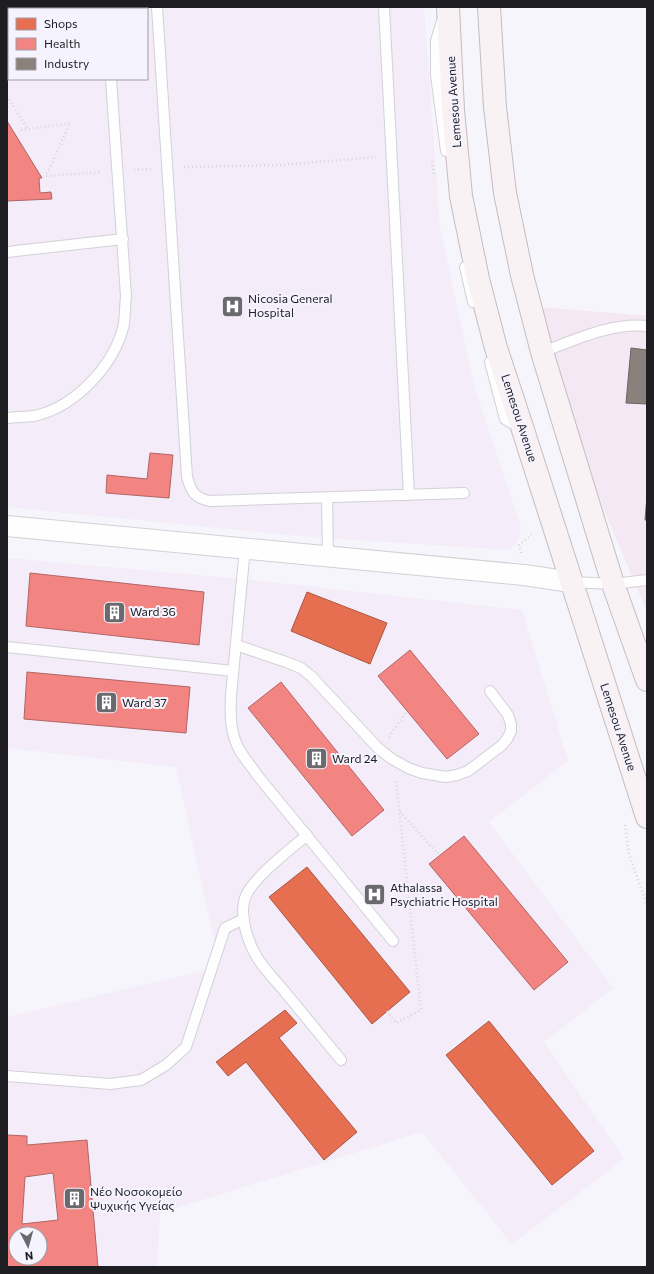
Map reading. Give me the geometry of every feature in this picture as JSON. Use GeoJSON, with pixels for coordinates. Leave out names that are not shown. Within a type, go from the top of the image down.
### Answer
{"type":"FeatureCollection","features":[{"type":"Feature","properties":{"kind":"main road","name":"Lemesou Avenue"},"geometry":{"type":"LineString","coordinates":[[447,7],[453,110],[461,196],[478,279],[496,348],[524,430],[571,582],[647,817]]}},
{"type":"Feature","properties":{"kind":"main road"},"geometry":{"type":"LineString","coordinates":[[489,7],[494,107],[505,193],[522,275],[542,352],[613,584],[647,680]]}},
{"type":"Feature","properties":{"kind":"street"},"geometry":{"type":"LineString","coordinates":[[7,526],[524,575],[571,582]]}},
{"type":"Feature","properties":{"kind":"lane"},"geometry":{"type":"LineString","coordinates":[[157,7],[187,476],[190,486],[197,497],[210,502],[464,493]]}},
{"type":"Feature","properties":{"kind":"lane"},"geometry":{"type":"LineString","coordinates":[[384,7],[409,495]]}},
{"type":"Feature","properties":{"kind":"lane"},"geometry":{"type":"LineString","coordinates":[[447,7],[436,41],[436,75],[458,231]]}},
{"type":"Feature","properties":{"kind":"lane"},"geometry":{"type":"LineString","coordinates":[[7,418],[35,416],[55,408],[79,393],[94,379],[114,351],[124,324],[126,296],[123,239],[111,80]]}},
{"type":"Feature","properties":{"kind":"lane"},"geometry":{"type":"LineString","coordinates":[[7,252],[123,239]]}},
{"type":"Feature","properties":{"kind":"lane"},"geometry":{"type":"LineString","coordinates":[[463,261],[476,313]]}},
{"type":"Feature","properties":{"kind":"lane"},"geometry":{"type":"LineString","coordinates":[[542,352],[616,328],[636,325],[647,326]]}},
{"type":"Feature","properties":{"kind":"lane"},"geometry":{"type":"LineString","coordinates":[[484,343],[506,419],[524,430]]}},
{"type":"Feature","properties":{"kind":"lane"},"geometry":{"type":"LineString","coordinates":[[327,498],[328,556]]}},
{"type":"Feature","properties":{"kind":"lane"},"geometry":{"type":"LineString","coordinates":[[245,548],[230,695],[230,718],[240,751],[257,775],[393,941]]}},
{"type":"Feature","properties":{"kind":"lane"},"geometry":{"type":"LineString","coordinates":[[571,582],[613,584],[647,580]]}},
{"type":"Feature","properties":{"kind":"lane"},"geometry":{"type":"LineString","coordinates":[[236,645],[301,668],[311,676],[380,749],[394,761],[408,768],[435,776],[446,777],[468,771],[500,746],[507,738],[511,731],[511,724],[508,715],[490,691]]}},
{"type":"Feature","properties":{"kind":"lane"},"geometry":{"type":"LineString","coordinates":[[7,647],[233,671]]}},
{"type":"Feature","properties":{"kind":"lane"},"geometry":{"type":"LineString","coordinates":[[307,836],[251,887],[245,897],[243,907],[244,919],[247,935],[258,959],[341,1060]]}},
{"type":"Feature","properties":{"kind":"lane"},"geometry":{"type":"LineString","coordinates":[[7,1076],[110,1084],[141,1080],[166,1065],[186,1047],[225,928],[244,919]]}},
{"type":"Feature","properties":{"kind":"path"},"geometry":{"type":"LineString","coordinates":[[7,96],[27,128]]}},
{"type":"Feature","properties":{"kind":"path"},"geometry":{"type":"LineString","coordinates":[[380,749],[407,711]]}},
{"type":"Feature","properties":{"kind":"path"},"geometry":{"type":"LineString","coordinates":[[387,1012],[396,1023],[421,1010],[394,761]]}},
{"type":"Feature","properties":{"kind":"path"},"geometry":{"type":"LineString","coordinates":[[400,812],[440,856]]}},
{"type":"Feature","properties":{"kind":"path"},"geometry":{"type":"LineString","coordinates":[[624,823],[629,854],[647,905]]}},
{"type":"Feature","properties":{"kind":"shaded area","name":"Nicosia General Hospital"},"geometry":{"type":"Polygon","coordinates":[[[7,7],[424,7],[440,228],[474,385],[521,527],[519,539],[511,550],[309,537],[7,507],[7,7]]]}},
{"type":"Feature","properties":{"kind":"shaded area"},"geometry":{"type":"Polygon","coordinates":[[[7,7],[92,7],[8,8],[7,39],[7,7]]]}},
{"type":"Feature","properties":{"kind":"shaded area"},"geometry":{"type":"Polygon","coordinates":[[[541,307],[647,316],[647,612],[585,464],[541,307]]]}},
{"type":"Feature","properties":{"kind":"shaded area","name":"Athalassa Psychiatric Hospital"},"geometry":{"type":"Polygon","coordinates":[[[7,558],[242,579],[522,610],[568,761],[489,822],[613,988],[544,1042],[624,1159],[512,1244],[422,1132],[160,1213],[157,1267],[7,1267],[7,1017],[220,967],[176,767],[7,748],[7,558]]]}},
{"type":"Feature","properties":{"kind":"building: Shops"},"geometry":{"type":"Polygon","coordinates":[[[307,592],[387,623],[370,664],[291,631],[307,592]]]}},
{"type":"Feature","properties":{"kind":"building: Shops"},"geometry":{"type":"Polygon","coordinates":[[[307,867],[410,992],[372,1024],[269,897],[307,867]]]}},
{"type":"Feature","properties":{"kind":"building: Shops"},"geometry":{"type":"Polygon","coordinates":[[[285,1010],[297,1023],[279,1038],[357,1132],[324,1160],[246,1062],[228,1076],[216,1062],[285,1010]]]}},
{"type":"Feature","properties":{"kind":"building: Shops"},"geometry":{"type":"Polygon","coordinates":[[[489,1021],[594,1151],[552,1185],[446,1055],[489,1021]]]}},
{"type":"Feature","properties":{"kind":"building: Health"},"geometry":{"type":"Polygon","coordinates":[[[7,121],[42,178],[39,178],[40,193],[51,192],[52,199],[7,201],[7,121]]]}},
{"type":"Feature","properties":{"kind":"building: Health"},"geometry":{"type":"Polygon","coordinates":[[[150,453],[173,455],[169,498],[106,493],[107,475],[147,479],[150,453]]]}},
{"type":"Feature","properties":{"kind":"building: Health","name":"Ward 36"},"geometry":{"type":"Polygon","coordinates":[[[30,573],[204,592],[199,645],[26,626],[30,573]]]}},
{"type":"Feature","properties":{"kind":"building: Health"},"geometry":{"type":"Polygon","coordinates":[[[410,650],[479,734],[447,759],[378,676],[410,650]]]}},
{"type":"Feature","properties":{"kind":"building: Health","name":"Ward 37"},"geometry":{"type":"Polygon","coordinates":[[[27,672],[190,687],[186,733],[24,719],[27,672]]]}},
{"type":"Feature","properties":{"kind":"building: Health","name":"Ward 24"},"geometry":{"type":"Polygon","coordinates":[[[281,682],[384,810],[352,836],[248,708],[281,682]]]}},
{"type":"Feature","properties":{"kind":"building: Health"},"geometry":{"type":"Polygon","coordinates":[[[464,836],[568,962],[534,990],[429,864],[464,836]]]}},
{"type":"Feature","properties":{"kind":"building: Health","name":"Νέο Νοσοκομείο Ψυχικής Υγείας"},"geometry":{"type":"Polygon","coordinates":[[[7,1135],[27,1136],[27,1145],[87,1140],[98,1267],[7,1267],[7,1135]],[[53,1173],[25,1177],[22,1224],[58,1220],[53,1173]]]}},
{"type":"Feature","properties":{"kind":"building: Industry"},"geometry":{"type":"Polygon","coordinates":[[[631,348],[647,350],[647,404],[626,403],[631,348]]]}},
{"type":"Feature","properties":{"kind":"building: Industry"},"geometry":{"type":"Polygon","coordinates":[[[647,496],[647,520],[645,520],[647,496]]]}},
{"type":"Feature","properties":{"kind":"place","name":"Nicosia General Hospital"},"geometry":{"type":"Point","coordinates":[232,306]}},
{"type":"Feature","properties":{"kind":"place","name":"Ward 36"},"geometry":{"type":"Point","coordinates":[114,612]}},
{"type":"Feature","properties":{"kind":"place","name":"Ward 37"},"geometry":{"type":"Point","coordinates":[107,703]}},
{"type":"Feature","properties":{"kind":"place","name":"Ward 24"},"geometry":{"type":"Point","coordinates":[316,759]}},
{"type":"Feature","properties":{"kind":"place","name":"Athalassa Psychiatric Hospital"},"geometry":{"type":"Point","coordinates":[374,895]}},
{"type":"Feature","properties":{"kind":"place","name":"Νέο Νοσοκομείο Ψυχικής Υγείας"},"geometry":{"type":"Point","coordinates":[74,1199]}}]}
